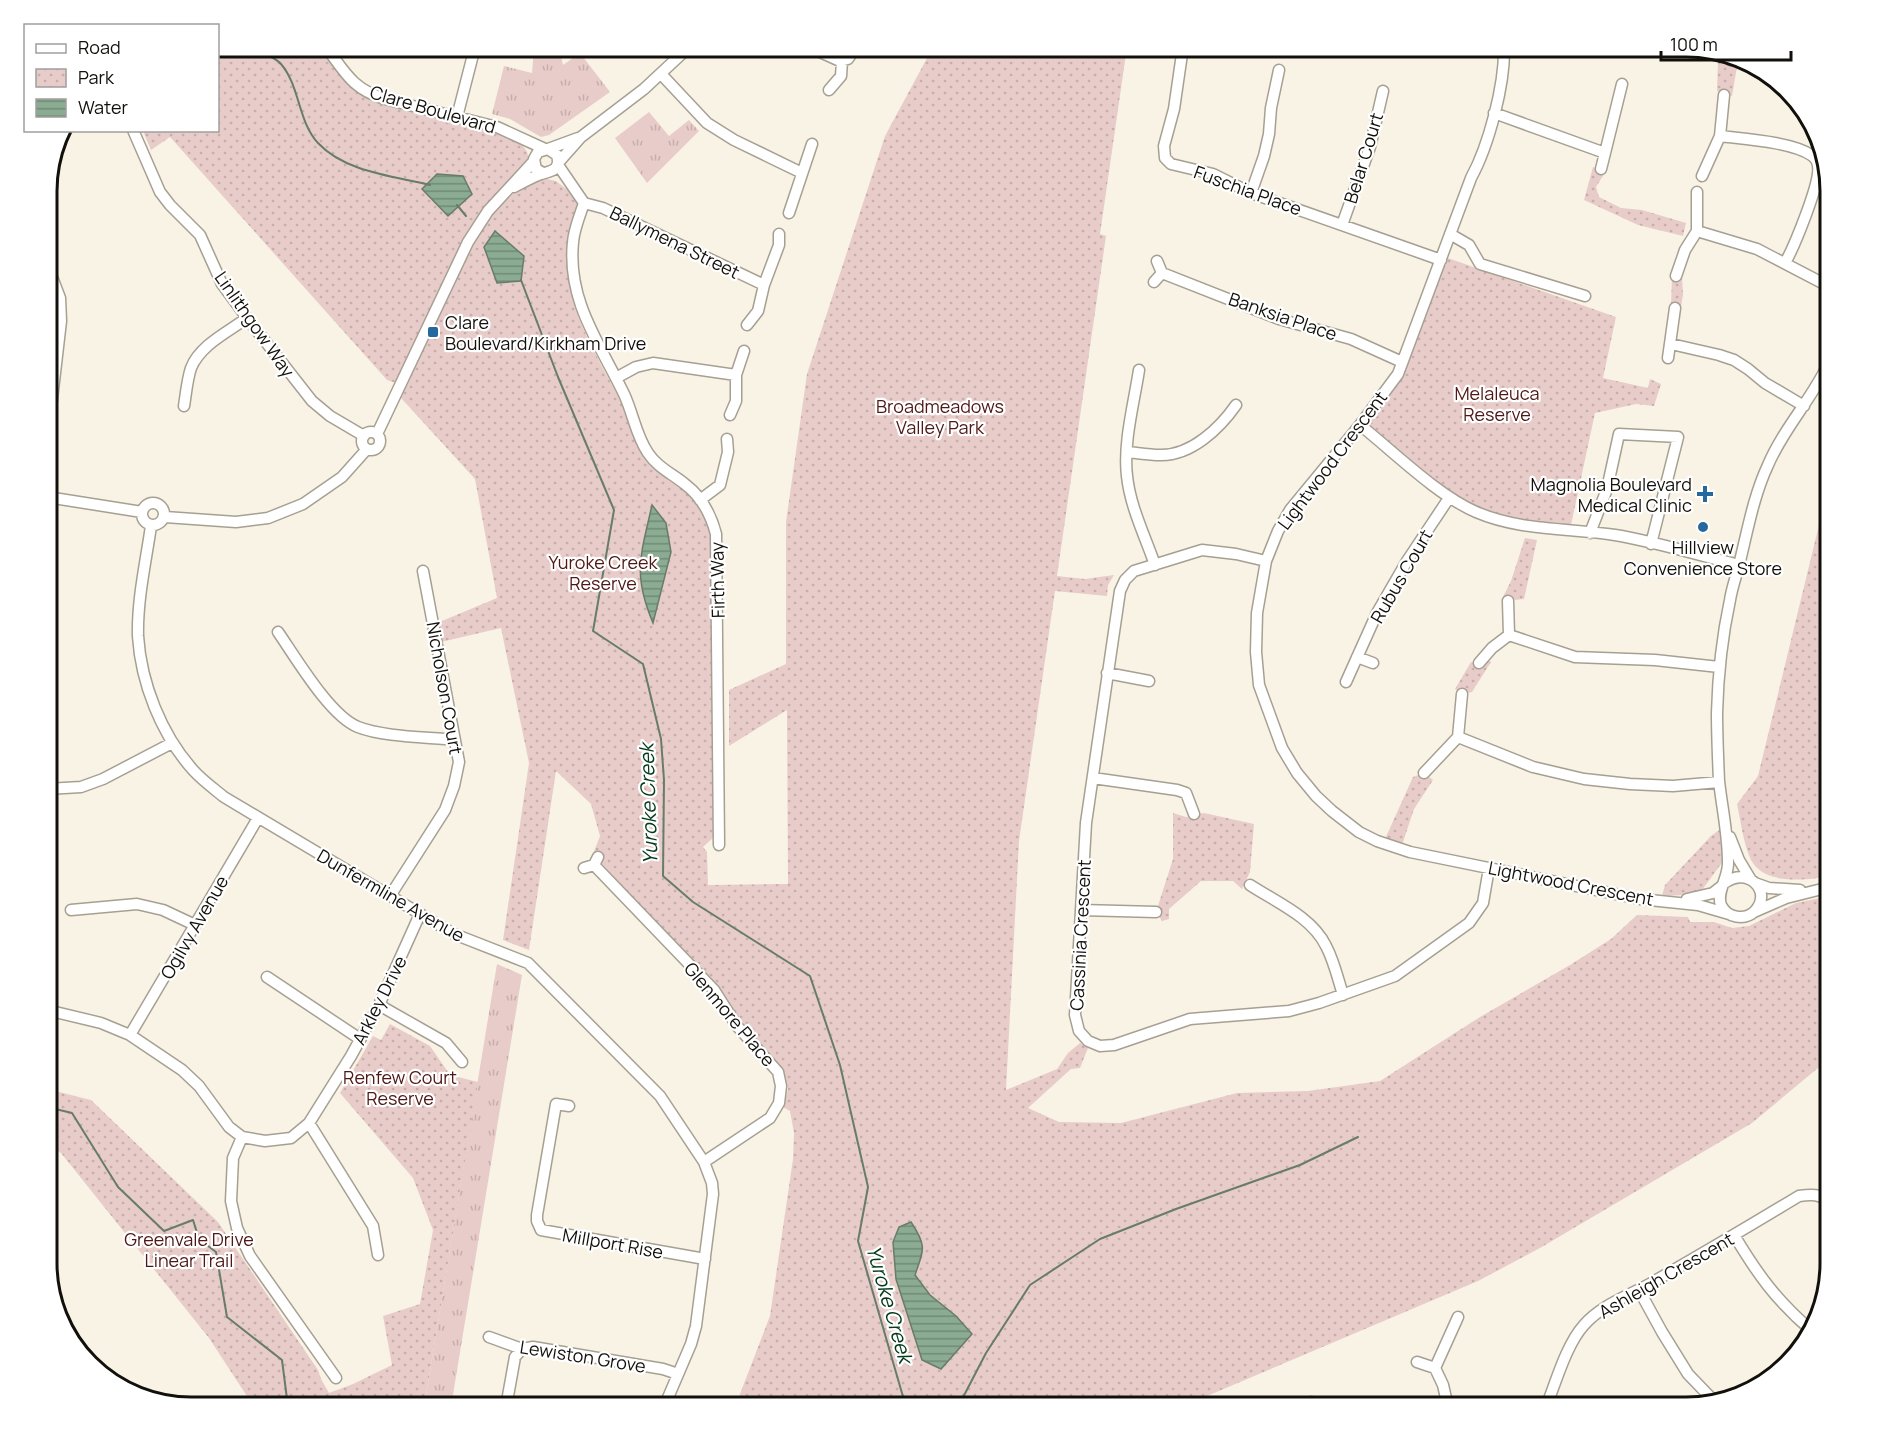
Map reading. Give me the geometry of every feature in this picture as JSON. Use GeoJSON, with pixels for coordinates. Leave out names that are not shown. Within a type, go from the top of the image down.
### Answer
{"type":"FeatureCollection","features":[{"type":"Feature","properties":{"kind":"street","name":"Clare Boulevard"},"geometry":{"type":"LineString","coordinates":[[334,57],[348,78],[368,93],[505,129],[521,139],[546,149]]}},
{"type":"Feature","properties":{"kind":"street"},"geometry":{"type":"LineString","coordinates":[[458,117],[472,57]]}},
{"type":"Feature","properties":{"kind":"street"},"geometry":{"type":"LineString","coordinates":[[508,190],[554,171],[581,137],[621,108],[678,57]]}},
{"type":"Feature","properties":{"kind":"street"},"geometry":{"type":"LineString","coordinates":[[828,57],[842,61],[849,57]]}},
{"type":"Feature","properties":{"kind":"street","name":"Fuschia Place"},"geometry":{"type":"LineString","coordinates":[[1181,57],[1174,109],[1164,146],[1165,158],[1171,164],[1213,174],[1251,193],[1441,260]]}},
{"type":"Feature","properties":{"kind":"street","name":"Lightwood Crescent"},"geometry":{"type":"LineString","coordinates":[[1503,57],[1501,86],[1493,116],[1480,142],[1471,178],[1398,374],[1290,510],[1278,531],[1266,561],[1257,613],[1259,685],[1282,748],[1297,773],[1332,811],[1359,832],[1377,841],[1410,852],[1640,899],[1672,901],[1713,908],[1729,914]]}},
{"type":"Feature","properties":{"kind":"street"},"geometry":{"type":"LineString","coordinates":[[829,90],[841,76],[842,61]]}},
{"type":"Feature","properties":{"kind":"street"},"geometry":{"type":"LineString","coordinates":[[1251,193],[1264,156],[1279,70]]}},
{"type":"Feature","properties":{"kind":"street"},"geometry":{"type":"LineString","coordinates":[[661,74],[707,123],[734,140],[802,173]]}},
{"type":"Feature","properties":{"kind":"street"},"geometry":{"type":"LineString","coordinates":[[1601,169],[1622,84]]}},
{"type":"Feature","properties":{"kind":"street","name":"Belar Court"},"geometry":{"type":"LineString","coordinates":[[1342,225],[1370,147],[1383,91]]}},
{"type":"Feature","properties":{"kind":"street"},"geometry":{"type":"LineString","coordinates":[[1702,176],[1720,136],[1724,95]]}},
{"type":"Feature","properties":{"kind":"street"},"geometry":{"type":"LineString","coordinates":[[1493,116],[1605,153]]}},
{"type":"Feature","properties":{"kind":"street","name":"Linlithgow Way"},"geometry":{"type":"LineString","coordinates":[[135,132],[160,192],[200,235],[222,284],[247,318],[312,401],[364,436]]}},
{"type":"Feature","properties":{"kind":"street"},"geometry":{"type":"LineString","coordinates":[[1720,136],[1801,150],[1813,156],[1816,161]]}},
{"type":"Feature","properties":{"kind":"street"},"geometry":{"type":"LineString","coordinates":[[377,434],[370,432],[364,436],[363,444],[367,448],[373,449],[379,445],[377,434],[468,242],[488,211],[534,160],[538,152],[581,137]]}},
{"type":"Feature","properties":{"kind":"street"},"geometry":{"type":"LineString","coordinates":[[521,139],[534,160],[536,169],[572,187]]}},
{"type":"Feature","properties":{"kind":"street"},"geometry":{"type":"LineString","coordinates":[[789,213],[812,144]]}},
{"type":"Feature","properties":{"kind":"street"},"geometry":{"type":"LineString","coordinates":[[546,149],[557,155],[558,164],[584,203]]}},
{"type":"Feature","properties":{"kind":"street"},"geometry":{"type":"LineString","coordinates":[[1785,263],[1799,234],[1818,170]]}},
{"type":"Feature","properties":{"kind":"street"},"geometry":{"type":"LineString","coordinates":[[1676,276],[1685,250],[1697,231],[1697,192]]}},
{"type":"Feature","properties":{"kind":"street","name":"Ballymena Street"},"geometry":{"type":"LineString","coordinates":[[584,203],[603,208],[764,285]]}},
{"type":"Feature","properties":{"kind":"street","name":"Firth Way"},"geometry":{"type":"LineString","coordinates":[[584,203],[573,240],[572,268],[577,298],[631,409],[647,452],[658,466],[687,485],[700,500],[712,518],[716,534],[719,844]]}},
{"type":"Feature","properties":{"kind":"street"},"geometry":{"type":"LineString","coordinates":[[1697,231],[1757,249],[1820,282]]}},
{"type":"Feature","properties":{"kind":"street"},"geometry":{"type":"LineString","coordinates":[[747,325],[758,311],[764,285],[779,245],[779,234]]}},
{"type":"Feature","properties":{"kind":"street"},"geometry":{"type":"LineString","coordinates":[[1450,234],[1469,245],[1480,264],[1585,297]]}},
{"type":"Feature","properties":{"kind":"street","name":"Banksia Place"},"geometry":{"type":"LineString","coordinates":[[1157,261],[1158,278],[1279,319],[1351,339],[1402,362]]}},
{"type":"Feature","properties":{"kind":"street"},"geometry":{"type":"LineString","coordinates":[[57,290],[60,298],[61,321],[57,356]]}},
{"type":"Feature","properties":{"kind":"street"},"geometry":{"type":"LineString","coordinates":[[1668,358],[1675,308]]}},
{"type":"Feature","properties":{"kind":"street"},"geometry":{"type":"LineString","coordinates":[[184,406],[190,371],[195,360],[210,345],[247,318]]}},
{"type":"Feature","properties":{"kind":"street"},"geometry":{"type":"LineString","coordinates":[[1671,344],[1734,360],[1804,406]]}},
{"type":"Feature","properties":{"kind":"street"},"geometry":{"type":"LineString","coordinates":[[730,415],[736,401],[736,375],[744,351]]}},
{"type":"Feature","properties":{"kind":"street"},"geometry":{"type":"LineString","coordinates":[[616,378],[636,367],[653,363],[736,375]]}},
{"type":"Feature","properties":{"kind":"street"},"geometry":{"type":"LineString","coordinates":[[1139,370],[1127,452],[1127,476],[1155,565]]}},
{"type":"Feature","properties":{"kind":"street"},"geometry":{"type":"LineString","coordinates":[[1820,378],[1768,464],[1750,518],[1730,600],[1719,667],[1717,713],[1719,782],[1727,829],[1728,870],[1719,897],[1724,909],[1729,914],[1742,917],[1786,898],[1820,888]]}},
{"type":"Feature","properties":{"kind":"street"},"geometry":{"type":"LineString","coordinates":[[1127,452],[1161,455],[1186,449],[1209,434],[1227,418],[1236,405]]}},
{"type":"Feature","properties":{"kind":"street"},"geometry":{"type":"LineString","coordinates":[[1360,424],[1449,498],[1476,512],[1502,521],[1615,535],[1739,565]]}},
{"type":"Feature","properties":{"kind":"street"},"geometry":{"type":"LineString","coordinates":[[1590,532],[1607,489],[1620,434],[1678,437],[1651,544]]}},
{"type":"Feature","properties":{"kind":"street"},"geometry":{"type":"LineString","coordinates":[[700,500],[720,484],[728,452],[727,439]]}},
{"type":"Feature","properties":{"kind":"street"},"geometry":{"type":"LineString","coordinates":[[165,517],[236,522],[268,518],[303,504],[342,477],[367,448]]}},
{"type":"Feature","properties":{"kind":"street","name":"Rubus Court"},"geometry":{"type":"LineString","coordinates":[[1346,682],[1377,613],[1407,561],[1449,498]]}},
{"type":"Feature","properties":{"kind":"street"},"geometry":{"type":"LineString","coordinates":[[57,499],[142,512]]}},
{"type":"Feature","properties":{"kind":"street"},"geometry":{"type":"LineString","coordinates":[[155,503],[161,506],[165,517],[161,524],[151,526],[145,522],[142,512],[146,506],[155,503]]}},
{"type":"Feature","properties":{"kind":"street","name":"Dunfermline Avenue"},"geometry":{"type":"LineString","coordinates":[[151,526],[138,634],[142,665],[151,697],[172,743],[193,771],[224,797],[454,934],[528,963],[660,1096],[704,1162],[712,1183],[713,1194],[696,1326],[691,1344],[668,1397]]}},
{"type":"Feature","properties":{"kind":"street","name":"Cassinia Crescent"},"geometry":{"type":"LineString","coordinates":[[1266,561],[1236,554],[1202,550],[1134,571],[1125,580],[1120,591],[1086,823],[1075,1015],[1079,1031],[1088,1041],[1100,1046],[1113,1045],[1190,1019],[1289,1011],[1395,976],[1469,923],[1483,903],[1489,868]]}},
{"type":"Feature","properties":{"kind":"street","name":"Nicholson Court"},"geometry":{"type":"LineString","coordinates":[[390,896],[445,810],[454,786],[459,762],[423,571]]}},
{"type":"Feature","properties":{"kind":"street"},"geometry":{"type":"LineString","coordinates":[[1508,601],[1509,635]]}},
{"type":"Feature","properties":{"kind":"street"},"geometry":{"type":"LineString","coordinates":[[278,632],[332,708],[357,727],[376,732],[455,740]]}},
{"type":"Feature","properties":{"kind":"street"},"geometry":{"type":"LineString","coordinates":[[1509,635],[1575,657],[1655,660],[1719,667]]}},
{"type":"Feature","properties":{"kind":"street"},"geometry":{"type":"LineString","coordinates":[[1479,663],[1492,648],[1509,635]]}},
{"type":"Feature","properties":{"kind":"street"},"geometry":{"type":"LineString","coordinates":[[1358,657],[1373,663]]}},
{"type":"Feature","properties":{"kind":"street"},"geometry":{"type":"LineString","coordinates":[[1107,673],[1149,681]]}},
{"type":"Feature","properties":{"kind":"street"},"geometry":{"type":"LineString","coordinates":[[1424,773],[1458,737],[1462,694]]}},
{"type":"Feature","properties":{"kind":"street"},"geometry":{"type":"LineString","coordinates":[[1458,737],[1533,767],[1584,779],[1673,786],[1719,782]]}},
{"type":"Feature","properties":{"kind":"street"},"geometry":{"type":"LineString","coordinates":[[57,788],[81,787],[103,779],[172,743]]}},
{"type":"Feature","properties":{"kind":"street"},"geometry":{"type":"LineString","coordinates":[[1093,778],[1186,793],[1194,814]]}},
{"type":"Feature","properties":{"kind":"street","name":"Ogilvy Avenue"},"geometry":{"type":"LineString","coordinates":[[130,1035],[258,818]]}},
{"type":"Feature","properties":{"kind":"street"},"geometry":{"type":"LineString","coordinates":[[1727,829],[1739,860],[1761,898],[1754,912]]}},
{"type":"Feature","properties":{"kind":"street","name":"Glenmore Place"},"geometry":{"type":"LineString","coordinates":[[592,863],[714,990],[737,1026],[778,1072],[781,1086],[779,1103],[770,1118],[704,1162]]}},
{"type":"Feature","properties":{"kind":"street"},"geometry":{"type":"LineString","coordinates":[[1725,883],[1738,876],[1769,888],[1813,890]]}},
{"type":"Feature","properties":{"kind":"street","name":"Lightwood Crescent"},"geometry":{"type":"LineString","coordinates":[[1672,901],[1698,898],[1713,893],[1725,883]]}},
{"type":"Feature","properties":{"kind":"street"},"geometry":{"type":"LineString","coordinates":[[1250,885],[1308,923],[1318,933],[1326,946],[1343,995]]}},
{"type":"Feature","properties":{"kind":"street"},"geometry":{"type":"LineString","coordinates":[[71,910],[137,904],[163,910],[195,925]]}},
{"type":"Feature","properties":{"kind":"street"},"geometry":{"type":"LineString","coordinates":[[1081,910],[1156,912]]}},
{"type":"Feature","properties":{"kind":"street","name":"Arkley Drive"},"geometry":{"type":"LineString","coordinates":[[242,1137],[265,1141],[291,1138],[309,1123],[379,1005],[420,914]]}},
{"type":"Feature","properties":{"kind":"street"},"geometry":{"type":"LineString","coordinates":[[267,977],[360,1039]]}},
{"type":"Feature","properties":{"kind":"street"},"geometry":{"type":"LineString","coordinates":[[379,1005],[446,1043],[462,1062]]}},
{"type":"Feature","properties":{"kind":"street"},"geometry":{"type":"LineString","coordinates":[[57,1012],[101,1023],[130,1035],[182,1071],[199,1086],[229,1127],[242,1137],[233,1158],[231,1201],[237,1228],[250,1256],[336,1378]]}},
{"type":"Feature","properties":{"kind":"street","name":"Millport Rise"},"geometry":{"type":"LineString","coordinates":[[569,1106],[554,1102],[537,1215],[541,1230],[705,1259]]}},
{"type":"Feature","properties":{"kind":"street"},"geometry":{"type":"LineString","coordinates":[[309,1123],[373,1226],[378,1256]]}},
{"type":"Feature","properties":{"kind":"street","name":"Ashleigh Crescent"},"geometry":{"type":"LineString","coordinates":[[1550,1397],[1569,1351],[1584,1325],[1608,1305],[1639,1290],[1799,1196],[1820,1196]]}},
{"type":"Feature","properties":{"kind":"street"},"geometry":{"type":"LineString","coordinates":[[1734,1235],[1766,1285],[1787,1309],[1805,1324]]}},
{"type":"Feature","properties":{"kind":"street"},"geometry":{"type":"LineString","coordinates":[[1639,1290],[1688,1374],[1708,1395]]}},
{"type":"Feature","properties":{"kind":"street"},"geometry":{"type":"LineString","coordinates":[[1435,1368],[1458,1317]]}},
{"type":"Feature","properties":{"kind":"street","name":"Lewiston Grove"},"geometry":{"type":"LineString","coordinates":[[489,1338],[522,1348],[533,1347],[663,1369],[678,1374]]}},
{"type":"Feature","properties":{"kind":"street"},"geometry":{"type":"LineString","coordinates":[[508,1397],[515,1357],[522,1348]]}},
{"type":"Feature","properties":{"kind":"street"},"geometry":{"type":"LineString","coordinates":[[1417,1362],[1435,1368],[1443,1384],[1446,1397]]}},
{"type":"Feature","properties":{"kind":"green space"},"geometry":{"type":"Polygon","coordinates":[[[219,57],[328,57],[345,80],[495,130],[521,143],[529,159],[489,202],[466,234],[396,383],[387,380],[170,137],[151,150],[143,132],[219,132],[219,57]]]}},
{"type":"Feature","properties":{"kind":"green space"},"geometry":{"type":"Polygon","coordinates":[[[533,57],[561,57],[563,65],[574,57],[583,57],[610,92],[549,135],[541,137],[510,119],[492,114],[504,66],[532,73],[533,57]]]}},
{"type":"Feature","properties":{"kind":"green space"},"geometry":{"type":"Polygon","coordinates":[[[928,57],[1126,57],[1100,234],[1106,236],[1057,576],[1085,579],[1114,575],[1108,585],[1107,596],[1055,591],[1019,841],[1006,1090],[1057,1069],[1068,1053],[1080,1043],[1088,1048],[1080,1068],[1071,1069],[1028,1108],[1059,1122],[1121,1123],[1237,1093],[1308,1091],[1380,1081],[1480,1017],[1611,939],[1637,915],[1688,917],[1690,922],[1714,922],[1732,928],[1749,926],[1796,903],[1820,898],[1820,1066],[1752,1123],[1540,1248],[1478,1281],[1205,1397],[739,1397],[770,1316],[793,1159],[794,1133],[790,1111],[783,1107],[788,1089],[784,1074],[769,1052],[752,1038],[721,992],[593,854],[600,836],[591,804],[556,771],[529,950],[503,940],[529,763],[501,628],[441,642],[437,623],[497,598],[475,479],[401,398],[478,231],[504,201],[525,184],[535,180],[556,181],[573,194],[579,205],[568,254],[568,274],[578,314],[586,334],[624,407],[636,443],[643,456],[652,468],[681,487],[699,506],[707,521],[712,540],[714,837],[703,847],[707,852],[708,885],[788,884],[787,710],[729,746],[729,690],[786,664],[786,522],[807,374],[885,136],[928,57]]]}},
{"type":"Feature","properties":{"kind":"green space"},"geometry":{"type":"Polygon","coordinates":[[[1718,61],[1737,67],[1732,96],[1717,91],[1718,61]]]}},
{"type":"Feature","properties":{"kind":"green space"},"geometry":{"type":"Polygon","coordinates":[[[649,112],[669,136],[689,120],[699,131],[647,183],[615,138],[649,112]]]}},
{"type":"Feature","properties":{"kind":"green space"},"geometry":{"type":"Polygon","coordinates":[[[1593,167],[1606,171],[1596,187],[1599,197],[1621,208],[1642,210],[1686,223],[1683,236],[1638,225],[1584,200],[1593,167]]]}},
{"type":"Feature","properties":{"kind":"green space","name":"Melaleuca Reserve"},"geometry":{"type":"Polygon","coordinates":[[[1445,257],[1616,317],[1603,378],[1648,388],[1650,379],[1661,384],[1654,406],[1636,404],[1595,413],[1571,525],[1513,518],[1480,508],[1451,492],[1421,470],[1366,424],[1402,377],[1445,257]]]}},
{"type":"Feature","properties":{"kind":"green space"},"geometry":{"type":"Polygon","coordinates":[[[1672,275],[1682,276],[1681,306],[1675,308],[1671,306],[1672,275]]]}},
{"type":"Feature","properties":{"kind":"green space"},"geometry":{"type":"Polygon","coordinates":[[[1820,521],[1820,878],[1799,880],[1776,878],[1766,874],[1751,860],[1744,840],[1737,804],[1758,776],[1820,521]]]}},
{"type":"Feature","properties":{"kind":"green space"},"geometry":{"type":"Polygon","coordinates":[[[1525,538],[1537,540],[1524,599],[1505,601],[1502,599],[1511,581],[1525,538]]]}},
{"type":"Feature","properties":{"kind":"green space"},"geometry":{"type":"Polygon","coordinates":[[[1487,660],[1491,662],[1472,692],[1462,694],[1455,689],[1471,662],[1479,663],[1487,660]]]}},
{"type":"Feature","properties":{"kind":"green space"},"geometry":{"type":"Polygon","coordinates":[[[1424,773],[1433,780],[1414,809],[1402,845],[1385,839],[1413,777],[1424,773]]]}},
{"type":"Feature","properties":{"kind":"green space"},"geometry":{"type":"Polygon","coordinates":[[[1173,813],[1186,817],[1204,813],[1254,824],[1250,872],[1242,889],[1233,881],[1201,881],[1169,909],[1169,919],[1162,921],[1156,912],[1173,859],[1173,813]]]}},
{"type":"Feature","properties":{"kind":"green space"},"geometry":{"type":"Polygon","coordinates":[[[1722,828],[1724,860],[1702,890],[1685,895],[1662,896],[1665,885],[1711,836],[1722,828]]]}},
{"type":"Feature","properties":{"kind":"green space"},"geometry":{"type":"Polygon","coordinates":[[[497,964],[522,975],[453,1397],[426,1397],[497,964]]]}},
{"type":"Feature","properties":{"kind":"green space","name":"Greenvale Drive Linear Trail"},"geometry":{"type":"Polygon","coordinates":[[[390,1024],[430,1046],[448,1072],[478,1082],[426,1397],[247,1397],[209,1338],[57,1150],[57,1092],[91,1100],[218,1222],[318,1370],[329,1393],[392,1365],[383,1316],[420,1304],[433,1230],[413,1178],[340,1093],[373,1036],[381,1040],[390,1024]]]}},
{"type":"Feature","properties":{"kind":"water"},"geometry":{"type":"Polygon","coordinates":[[[437,174],[463,176],[472,194],[448,216],[422,189],[437,174]]]}},
{"type":"Feature","properties":{"kind":"water"},"geometry":{"type":"Polygon","coordinates":[[[495,231],[524,256],[521,281],[497,283],[484,247],[495,231]]]}},
{"type":"Feature","properties":{"kind":"water"},"geometry":{"type":"Polygon","coordinates":[[[652,505],[666,523],[671,552],[653,623],[642,590],[640,564],[652,505]]]}},
{"type":"Feature","properties":{"kind":"water"},"geometry":{"type":"Polygon","coordinates":[[[911,1222],[922,1242],[922,1253],[915,1275],[930,1295],[956,1316],[972,1334],[941,1369],[922,1360],[896,1279],[893,1242],[899,1227],[911,1222]]]}},
{"type":"Feature","properties":{"kind":"waterway"},"geometry":{"type":"LineString","coordinates":[[272,57],[281,64],[287,73],[311,134],[329,153],[370,172],[430,185]]}},
{"type":"Feature","properties":{"kind":"waterway"},"geometry":{"type":"LineString","coordinates":[[457,205],[466,216]]}},
{"type":"Feature","properties":{"kind":"waterway","name":"Yuroke Creek"},"geometry":{"type":"LineString","coordinates":[[521,280],[558,377],[614,510],[593,631],[643,664],[661,739],[664,780],[663,876],[693,902],[810,976],[840,1065],[868,1187],[858,1241],[903,1397]]}},
{"type":"Feature","properties":{"kind":"waterway"},"geometry":{"type":"LineString","coordinates":[[57,1109],[72,1113],[118,1187],[164,1231],[193,1220],[199,1239],[216,1252],[227,1317],[282,1360],[287,1397]]}},
{"type":"Feature","properties":{"kind":"waterway"},"geometry":{"type":"LineString","coordinates":[[963,1397],[986,1353],[1030,1285],[1100,1239],[1300,1165],[1358,1137]]}},
{"type":"Feature","properties":{"kind":"place","name":"Clare Boulevard/Kirkham Drive"},"geometry":{"type":"Point","coordinates":[433,332]}},
{"type":"Feature","properties":{"kind":"place","name":"Magnolia Boulevard Medical Clinic"},"geometry":{"type":"Point","coordinates":[1705,494]}},
{"type":"Feature","properties":{"kind":"place","name":"Hillview Convenience Store"},"geometry":{"type":"Point","coordinates":[1703,527]}},
{"type":"Feature","properties":{"kind":"park label","name":"Broadmeadows Valley Park"},"geometry":{"type":"Point","coordinates":[940,416]}},
{"type":"Feature","properties":{"kind":"park label","name":"Yuroke Creek Reserve"},"geometry":{"type":"Point","coordinates":[603,572]}},
{"type":"Feature","properties":{"kind":"park label","name":"Renfew Court Reserve"},"geometry":{"type":"Point","coordinates":[400,1087]}}]}
